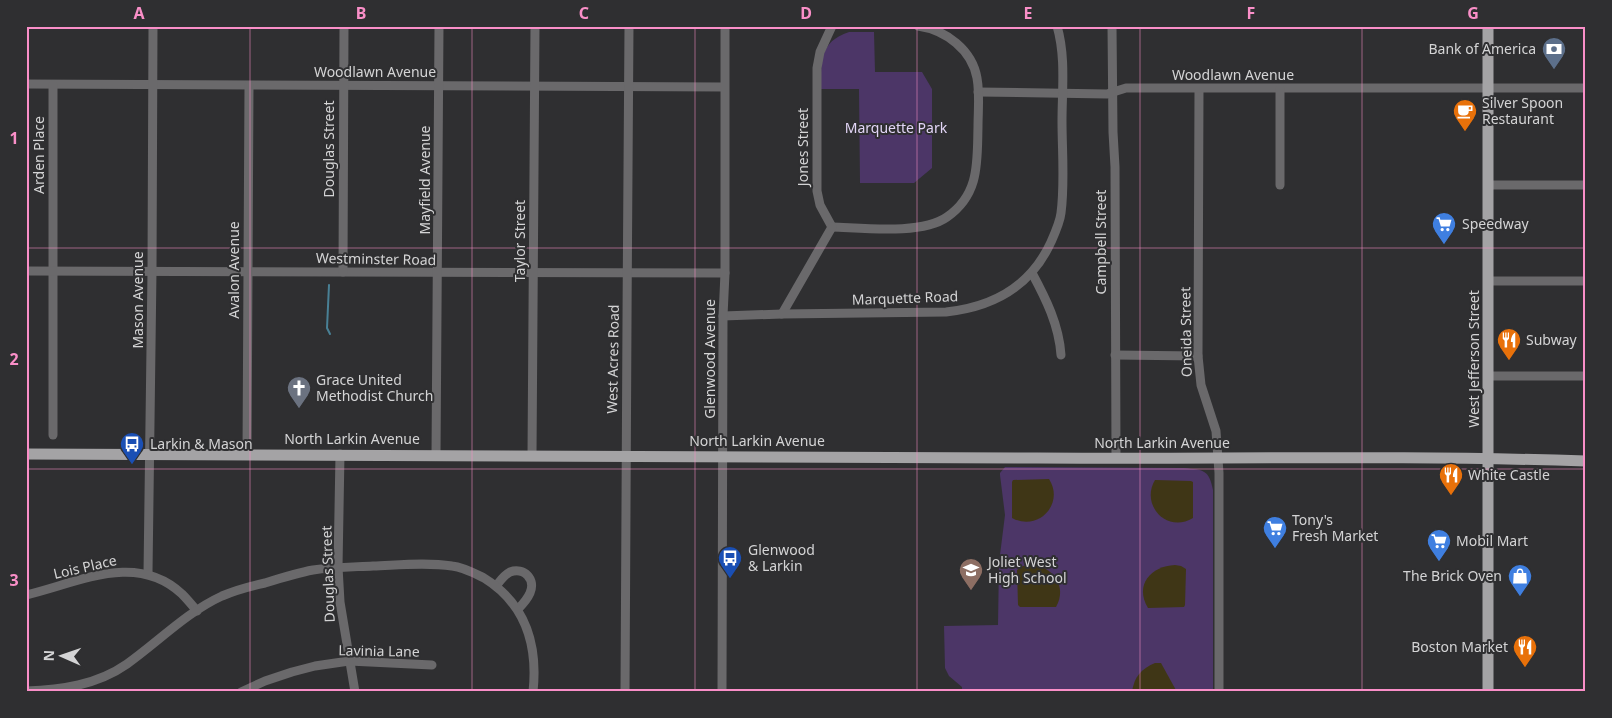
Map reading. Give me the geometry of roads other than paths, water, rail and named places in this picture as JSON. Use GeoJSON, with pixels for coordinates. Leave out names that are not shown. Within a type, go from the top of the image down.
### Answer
{"type":"FeatureCollection","features":[{"type":"Feature","properties":{"kind":"main road","name":"West Jefferson Street"},"geometry":{"type":"LineString","coordinates":[[1488,26],[1488,692]]}},
{"type":"Feature","properties":{"kind":"main road","name":"North Larkin Avenue"},"geometry":{"type":"LineString","coordinates":[[26,454],[1488,458],[1586,461]]}},
{"type":"Feature","properties":{"kind":"street","name":"Mason Avenue"},"geometry":{"type":"LineString","coordinates":[[148,573],[153,26]]}},
{"type":"Feature","properties":{"kind":"street","name":"Douglas Street"},"geometry":{"type":"LineString","coordinates":[[342,272],[344,26]]}},
{"type":"Feature","properties":{"kind":"street","name":"Mayfield Avenue"},"geometry":{"type":"LineString","coordinates":[[436,455],[439,26]]}},
{"type":"Feature","properties":{"kind":"street","name":"Taylor Street"},"geometry":{"type":"LineString","coordinates":[[532,455],[535,26]]}},
{"type":"Feature","properties":{"kind":"street","name":"West Acres Road"},"geometry":{"type":"LineString","coordinates":[[625,692],[629,26]]}},
{"type":"Feature","properties":{"kind":"street","name":"Glenwood Avenue"},"geometry":{"type":"LineString","coordinates":[[722,692],[725,26]]}},
{"type":"Feature","properties":{"kind":"street","name":"Jones Street"},"geometry":{"type":"LineString","coordinates":[[832,26],[820,52],[817,68],[817,191],[820,205],[832,228]]}},
{"type":"Feature","properties":{"kind":"street"},"geometry":{"type":"LineString","coordinates":[[782,314],[832,228],[912,228],[932,224],[947,217],[958,207],[975,179],[977,162],[977,77],[963,50],[953,40],[940,32],[918,26]]}},
{"type":"Feature","properties":{"kind":"street","name":"Marquette Road"},"geometry":{"type":"LineString","coordinates":[[723,316],[967,310],[1006,294],[1021,283],[1032,273],[1047,252],[1061,215],[1063,194],[1063,58],[1057,26]]}},
{"type":"Feature","properties":{"kind":"street","name":"Campbell Street"},"geometry":{"type":"LineString","coordinates":[[1112,26],[1115,166],[1116,458]]}},
{"type":"Feature","properties":{"kind":"street","name":"Woodlawn Avenue"},"geometry":{"type":"LineString","coordinates":[[26,84],[724,88]]}},
{"type":"Feature","properties":{"kind":"street","name":"Arden Place"},"geometry":{"type":"LineString","coordinates":[[53,84],[53,435]]}},
{"type":"Feature","properties":{"kind":"street","name":"Avalon Avenue"},"geometry":{"type":"LineString","coordinates":[[247,454],[249,86]]}},
{"type":"Feature","properties":{"kind":"street","name":"Woodlawn Avenue"},"geometry":{"type":"LineString","coordinates":[[978,92],[1107,94],[1126,88],[1586,88]]}},
{"type":"Feature","properties":{"kind":"street","name":"Oneida Street"},"geometry":{"type":"LineString","coordinates":[[1199,88],[1198,356],[1201,385],[1214,424],[1218,458],[1219,692]]}},
{"type":"Feature","properties":{"kind":"street"},"geometry":{"type":"LineString","coordinates":[[1280,89],[1280,185]]}},
{"type":"Feature","properties":{"kind":"street"},"geometry":{"type":"LineString","coordinates":[[1489,185],[1586,185]]}},
{"type":"Feature","properties":{"kind":"street","name":"Westminster Road"},"geometry":{"type":"LineString","coordinates":[[26,270],[725,273]]}},
{"type":"Feature","properties":{"kind":"street"},"geometry":{"type":"LineString","coordinates":[[1032,273],[1056,325],[1060,338],[1061,355]]}},
{"type":"Feature","properties":{"kind":"street"},"geometry":{"type":"LineString","coordinates":[[1489,281],[1586,281]]}},
{"type":"Feature","properties":{"kind":"street"},"geometry":{"type":"LineString","coordinates":[[1115,356],[1198,356]]}},
{"type":"Feature","properties":{"kind":"street"},"geometry":{"type":"LineString","coordinates":[[1489,376],[1586,376]]}},
{"type":"Feature","properties":{"kind":"street","name":"Douglas Street"},"geometry":{"type":"LineString","coordinates":[[340,454],[338,567],[342,612],[355,692]]}},
{"type":"Feature","properties":{"kind":"street"},"geometry":{"type":"LineString","coordinates":[[26,691],[50,691],[75,687],[99,679],[125,665],[197,611],[222,596],[249,587],[312,570],[411,564],[454,566],[474,572],[496,586],[518,609],[532,643],[534,660],[533,692]]}},
{"type":"Feature","properties":{"kind":"street","name":"Lois Place"},"geometry":{"type":"LineString","coordinates":[[26,595],[100,574],[120,571],[148,573],[165,581],[182,594],[197,611]]}},
{"type":"Feature","properties":{"kind":"street"},"geometry":{"type":"LineString","coordinates":[[496,586],[509,572],[524,572],[530,577],[532,584],[530,592],[525,602],[518,609]]}},
{"type":"Feature","properties":{"kind":"street","name":"Lavinia Lane"},"geometry":{"type":"LineString","coordinates":[[241,692],[292,672],[315,666],[349,661],[432,666]]}},
{"type":"Feature","properties":{"kind":"waterway"},"geometry":{"type":"LineString","coordinates":[[329,285],[327,328],[330,334]]}},
{"type":"Feature","properties":{"kind":"place","name":"Bank of America"},"geometry":{"type":"Point","coordinates":[1554,70]}},
{"type":"Feature","properties":{"kind":"place","name":"Silver Spoon Restaurant"},"geometry":{"type":"Point","coordinates":[1465,132]}},
{"type":"Feature","properties":{"kind":"place","name":"Speedway"},"geometry":{"type":"Point","coordinates":[1444,245]}},
{"type":"Feature","properties":{"kind":"place","name":"Subway"},"geometry":{"type":"Point","coordinates":[1509,361]}},
{"type":"Feature","properties":{"kind":"place","name":"Grace United Methodist Church"},"geometry":{"type":"Point","coordinates":[299,409]}},
{"type":"Feature","properties":{"kind":"place","name":"Larkin & Mason"},"geometry":{"type":"Point","coordinates":[132,465]}},
{"type":"Feature","properties":{"kind":"place","name":"White Castle"},"geometry":{"type":"Point","coordinates":[1451,496]}},
{"type":"Feature","properties":{"kind":"place","name":"Tony's Fresh Market"},"geometry":{"type":"Point","coordinates":[1275,549]}},
{"type":"Feature","properties":{"kind":"place","name":"Mobil Mart"},"geometry":{"type":"Point","coordinates":[1439,562]}},
{"type":"Feature","properties":{"kind":"place","name":"Glenwood & Larkin"},"geometry":{"type":"Point","coordinates":[730,579]}},
{"type":"Feature","properties":{"kind":"place","name":"Joliet West High School"},"geometry":{"type":"Point","coordinates":[971,591]}},
{"type":"Feature","properties":{"kind":"place","name":"The Brick Oven"},"geometry":{"type":"Point","coordinates":[1520,597]}},
{"type":"Feature","properties":{"kind":"place","name":"Boston Market"},"geometry":{"type":"Point","coordinates":[1525,668]}},
{"type":"Feature","properties":{"kind":"park label","name":"Marquette Park"},"geometry":{"type":"Point","coordinates":[896,128]}}]}
